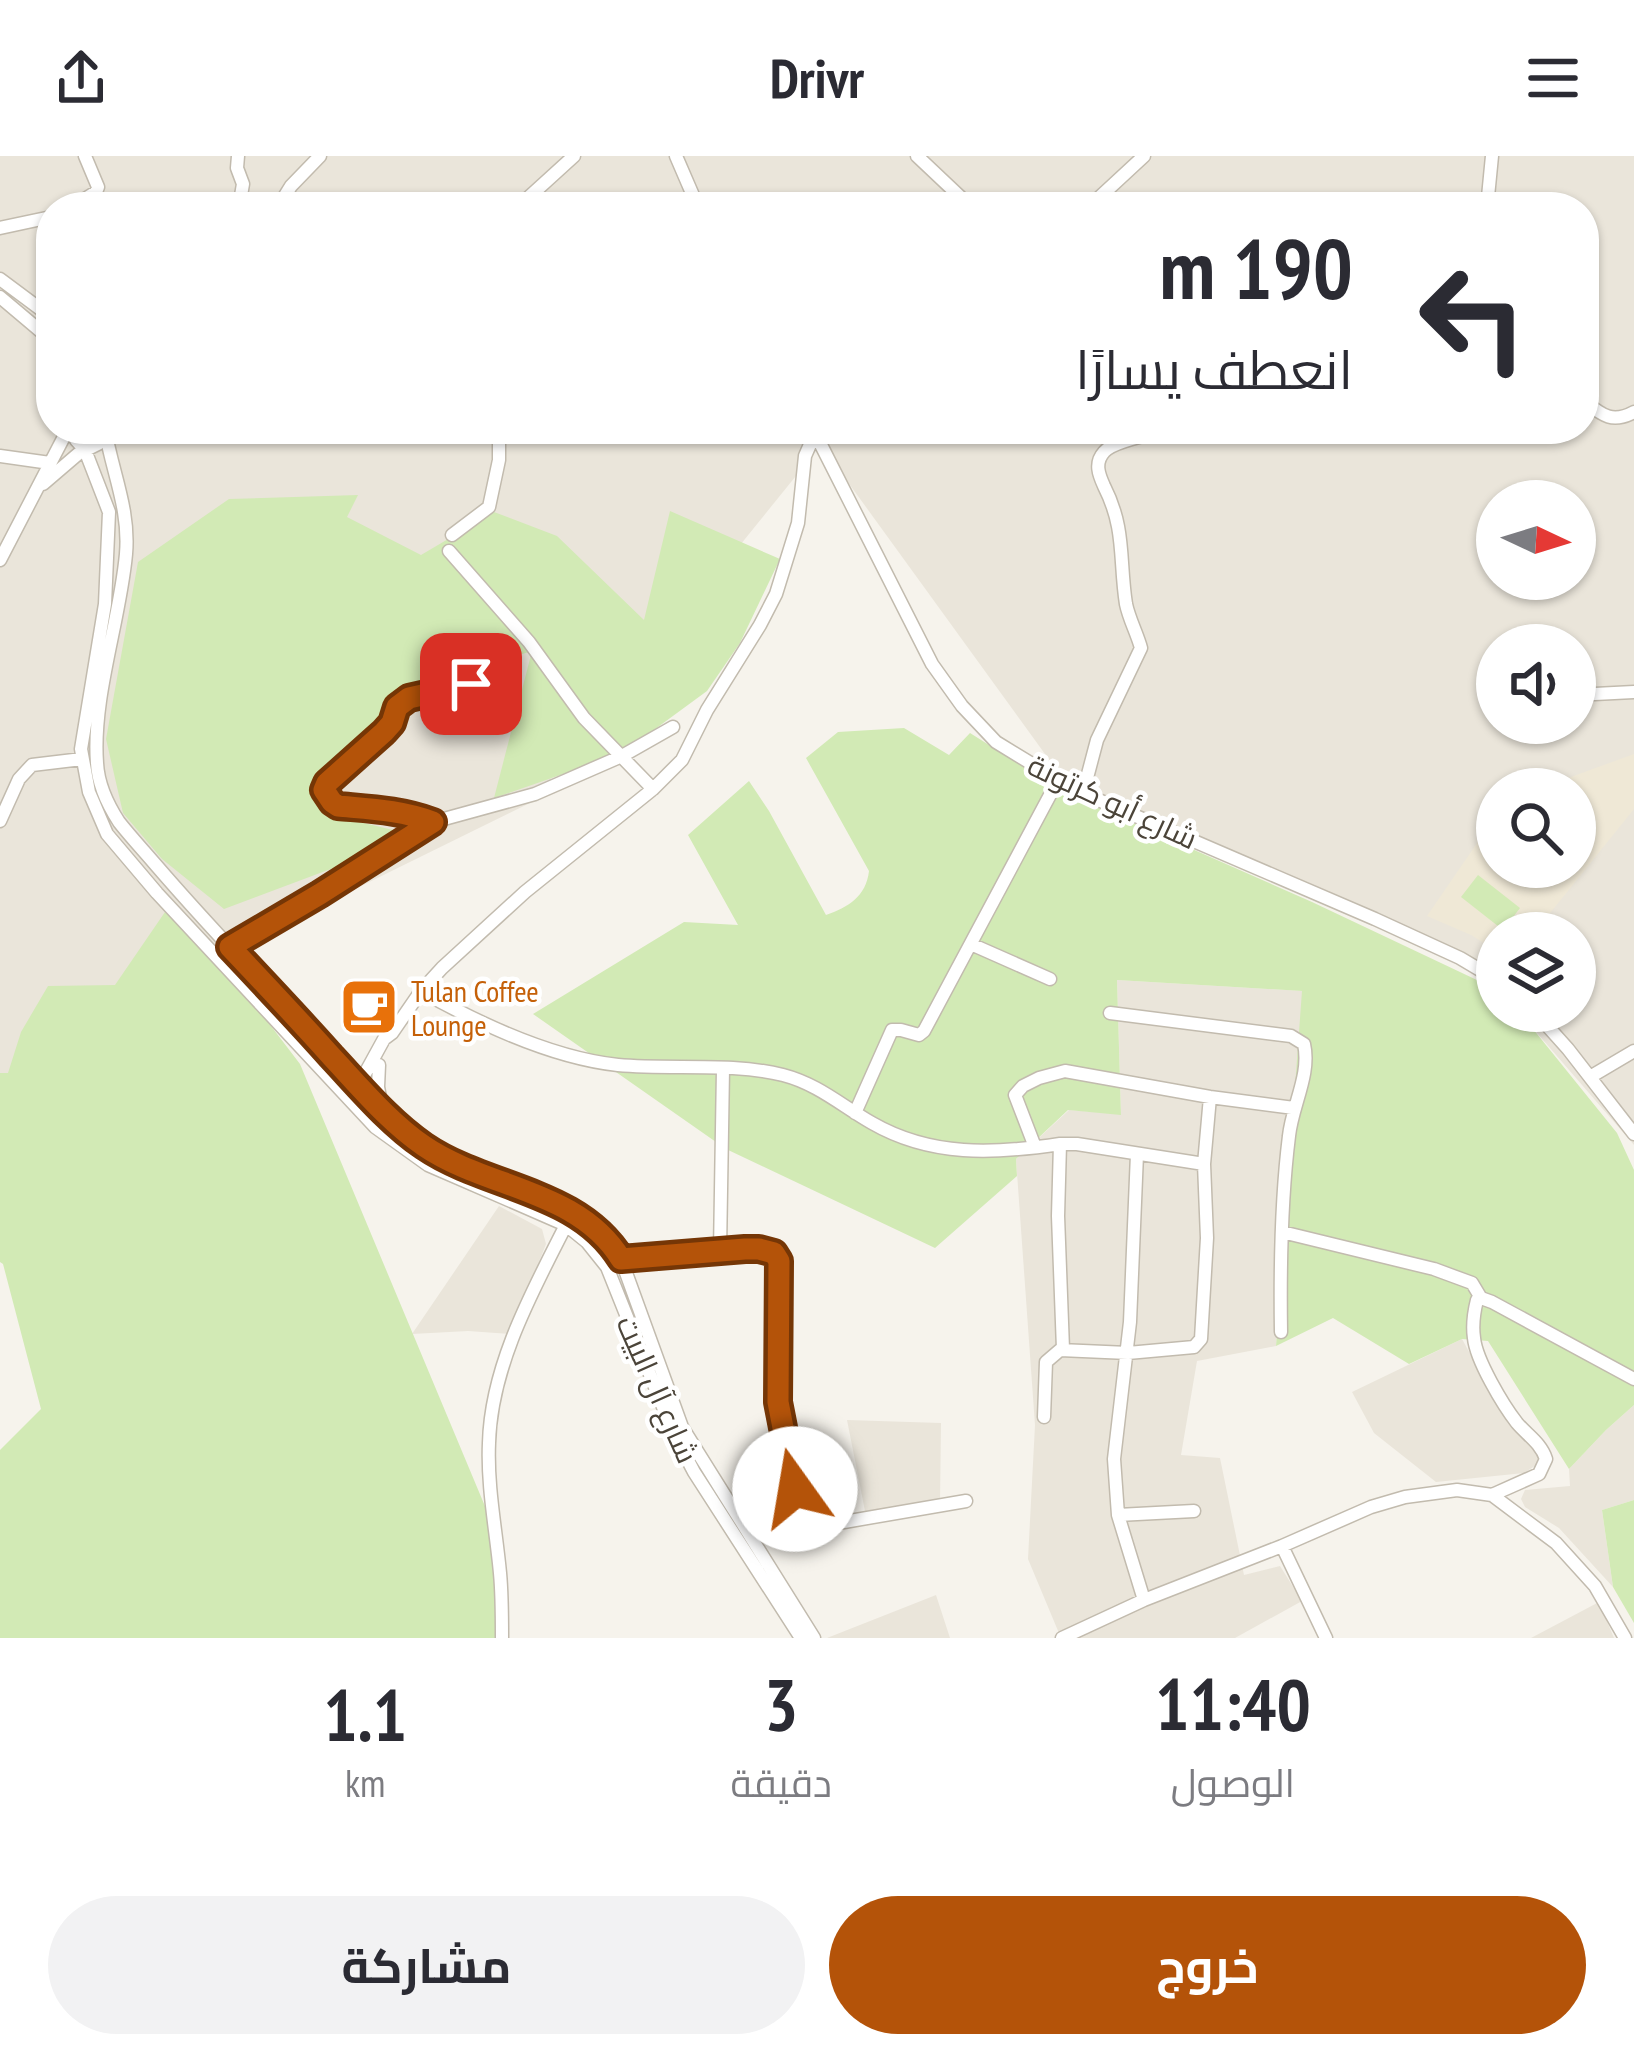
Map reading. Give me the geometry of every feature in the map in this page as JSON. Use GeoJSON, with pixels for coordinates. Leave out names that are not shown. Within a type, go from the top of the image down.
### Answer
{"type":"FeatureCollection","features":[{"type":"Feature","properties":{"kind":"street"},"geometry":{"type":"LineString","coordinates":[[85,156],[96,192]]}},
{"type":"Feature","properties":{"kind":"street"},"geometry":{"type":"LineString","coordinates":[[238,156],[241,192]]}},
{"type":"Feature","properties":{"kind":"street"},"geometry":{"type":"LineString","coordinates":[[287,192],[320,156]]}},
{"type":"Feature","properties":{"kind":"street"},"geometry":{"type":"LineString","coordinates":[[534,192],[574,156]]}},
{"type":"Feature","properties":{"kind":"street"},"geometry":{"type":"LineString","coordinates":[[676,156],[692,192]]}},
{"type":"Feature","properties":{"kind":"street"},"geometry":{"type":"LineString","coordinates":[[916,156],[955,192]]}},
{"type":"Feature","properties":{"kind":"street"},"geometry":{"type":"LineString","coordinates":[[1105,192],[1144,156]]}},
{"type":"Feature","properties":{"kind":"street"},"geometry":{"type":"LineString","coordinates":[[1488,192],[1492,156]]}},
{"type":"Feature","properties":{"kind":"street"},"geometry":{"type":"LineString","coordinates":[[0,228],[36,220]]}},
{"type":"Feature","properties":{"kind":"street"},"geometry":{"type":"LineString","coordinates":[[0,279],[36,305]]}},
{"type":"Feature","properties":{"kind":"street"},"geometry":{"type":"LineString","coordinates":[[0,297],[36,327]]}},
{"type":"Feature","properties":{"kind":"street"},"geometry":{"type":"LineString","coordinates":[[1599,413],[1612,419],[1634,412]]}},
{"type":"Feature","properties":{"kind":"street"},"geometry":{"type":"LineString","coordinates":[[0,560],[62,444]]}},
{"type":"Feature","properties":{"kind":"street","name":"شارع آل البيت"},"geometry":{"type":"LineString","coordinates":[[79,444],[110,512],[105,604],[82,759],[89,792],[107,833],[157,893],[395,1144],[428,1165],[566,1225],[587,1241],[607,1267],[673,1432],[694,1472],[801,1638]]}},
{"type":"Feature","properties":{"kind":"street"},"geometry":{"type":"LineString","coordinates":[[38,489],[72,458],[98,444]]}},
{"type":"Feature","properties":{"kind":"street","name":"شارع آل البيت"},"geometry":{"type":"LineString","coordinates":[[108,444],[124,506],[126,551],[99,714],[97,756],[107,802],[120,823],[230,947],[382,1110],[434,1152],[540,1196],[578,1216],[608,1241],[621,1259],[682,1427],[814,1638]]}},
{"type":"Feature","properties":{"kind":"street"},"geometry":{"type":"LineString","coordinates":[[452,535],[489,507],[499,444]]}},
{"type":"Feature","properties":{"kind":"street"},"geometry":{"type":"LineString","coordinates":[[354,1104],[384,1039],[421,991],[480,931],[682,760],[706,710],[771,604],[798,523],[810,444]]}},
{"type":"Feature","properties":{"kind":"street","name":"شارع أبو كرتونة"},"geometry":{"type":"LineString","coordinates":[[820,444],[923,650],[945,685],[997,742],[1083,793],[1476,968]]}},
{"type":"Feature","properties":{"kind":"street"},"geometry":{"type":"LineString","coordinates":[[1083,793],[1097,740],[1141,648],[1127,609],[1116,511],[1100,479],[1104,451],[1118,444]]}},
{"type":"Feature","properties":{"kind":"street"},"geometry":{"type":"LineString","coordinates":[[0,457],[50,463]]}},
{"type":"Feature","properties":{"kind":"street"},"geometry":{"type":"LineString","coordinates":[[449,551],[530,642],[584,718],[653,789]]}},
{"type":"Feature","properties":{"kind":"street"},"geometry":{"type":"LineString","coordinates":[[433,822],[394,811],[338,806],[324,790],[392,723],[402,702],[512,669]]}},
{"type":"Feature","properties":{"kind":"street"},"geometry":{"type":"LineString","coordinates":[[1596,694],[1634,692]]}},
{"type":"Feature","properties":{"kind":"street"},"geometry":{"type":"LineString","coordinates":[[230,947],[433,822],[535,794],[622,756],[673,727]]}},
{"type":"Feature","properties":{"kind":"street"},"geometry":{"type":"LineString","coordinates":[[0,821],[19,779],[32,765],[82,759]]}},
{"type":"Feature","properties":{"kind":"street"},"geometry":{"type":"LineString","coordinates":[[855,1113],[892,1030],[922,1035],[1058,780]]}},
{"type":"Feature","properties":{"kind":"street"},"geometry":{"type":"LineString","coordinates":[[973,945],[1050,980]]}},
{"type":"Feature","properties":{"kind":"street"},"geometry":{"type":"LineString","coordinates":[[421,991],[479,1021],[582,1058],[756,1071],[796,1079],[898,1136],[930,1147],[987,1152],[1071,1143],[1204,1164]]}},
{"type":"Feature","properties":{"kind":"street"},"geometry":{"type":"LineString","coordinates":[[1111,1013],[1260,1031],[1300,1039],[1306,1049],[1288,1141],[1281,1332]]}},
{"type":"Feature","properties":{"kind":"street"},"geometry":{"type":"LineString","coordinates":[[1552,1032],[1634,1134]]}},
{"type":"Feature","properties":{"kind":"street"},"geometry":{"type":"LineString","coordinates":[[1590,1077],[1634,1051]]}},
{"type":"Feature","properties":{"kind":"street"},"geometry":{"type":"LineString","coordinates":[[340,1066],[375,1063]]}},
{"type":"Feature","properties":{"kind":"street"},"geometry":{"type":"LineString","coordinates":[[375,1063],[382,1110]]}},
{"type":"Feature","properties":{"kind":"street"},"geometry":{"type":"LineString","coordinates":[[720,1251],[723,1069]]}},
{"type":"Feature","properties":{"kind":"street"},"geometry":{"type":"LineString","coordinates":[[1035,1148],[1016,1094],[1055,1072],[1294,1108]]}},
{"type":"Feature","properties":{"kind":"street"},"geometry":{"type":"LineString","coordinates":[[1044,1417],[1046,1362],[1063,1349],[1128,1352],[1194,1347],[1201,1339],[1210,1097]]}},
{"type":"Feature","properties":{"kind":"street"},"geometry":{"type":"LineString","coordinates":[[1060,1144],[1063,1349]]}},
{"type":"Feature","properties":{"kind":"street"},"geometry":{"type":"LineString","coordinates":[[1138,1154],[1128,1352],[1114,1459],[1118,1515],[1144,1600]]}},
{"type":"Feature","properties":{"kind":"street"},"geometry":{"type":"LineString","coordinates":[[502,1638],[489,1466],[491,1411],[513,1339],[566,1225]]}},
{"type":"Feature","properties":{"kind":"street"},"geometry":{"type":"LineString","coordinates":[[1282,1232],[1434,1269],[1472,1283],[1481,1298],[1634,1379]]}},
{"type":"Feature","properties":{"kind":"street"},"geometry":{"type":"LineString","coordinates":[[621,1259],[720,1251],[774,1253],[779,1261],[779,1418],[807,1520],[821,1526],[966,1501]]}},
{"type":"Feature","properties":{"kind":"street"},"geometry":{"type":"LineString","coordinates":[[1481,1298],[1475,1306],[1476,1348],[1508,1409],[1546,1459],[1538,1474],[1492,1495]]}},
{"type":"Feature","properties":{"kind":"street"},"geometry":{"type":"LineString","coordinates":[[1062,1638],[1387,1501],[1456,1490],[1492,1495],[1566,1552],[1595,1586],[1625,1638]]}},
{"type":"Feature","properties":{"kind":"street"},"geometry":{"type":"LineString","coordinates":[[1118,1515],[1194,1511]]}},
{"type":"Feature","properties":{"kind":"street"},"geometry":{"type":"LineString","coordinates":[[1282,1546],[1326,1638]]}},
{"type":"Feature","properties":{"kind":"shaded area"},"geometry":{"type":"Polygon","coordinates":[[[0,156],[1634,156],[1634,1145],[1536,1032],[1596,1032],[1596,912],[1476,912],[1476,972],[1066,783],[821,445],[532,802],[42,1043],[0,1112],[0,156]]]}},
{"type":"Feature","properties":{"kind":"shaded area"},"geometry":{"type":"Polygon","coordinates":[[[1634,754],[1634,809],[1596,856],[1596,768],[1634,754]]]}},
{"type":"Feature","properties":{"kind":"shaded area"},"geometry":{"type":"Polygon","coordinates":[[[1476,845],[1476,888],[1570,888],[1551,912],[1476,912],[1476,938],[1427,916],[1476,845]]]}},
{"type":"Feature","properties":{"kind":"shaded area"},"geometry":{"type":"Polygon","coordinates":[[[1117,980],[1303,991],[1276,1346],[1197,1361],[1181,1455],[1220,1458],[1244,1575],[1280,1566],[1302,1601],[1235,1638],[1061,1638],[1028,1559],[1035,1425],[1016,1159],[1069,1110],[1121,1114],[1117,980]]]}},
{"type":"Feature","properties":{"kind":"shaded area"},"geometry":{"type":"Polygon","coordinates":[[[499,1206],[542,1229],[546,1244],[511,1334],[412,1334],[499,1206]]]}},
{"type":"Feature","properties":{"kind":"shaded area"},"geometry":{"type":"Polygon","coordinates":[[[1462,1339],[1508,1423],[1539,1450],[1541,1462],[1524,1473],[1436,1482],[1374,1433],[1352,1392],[1462,1339]]]}},
{"type":"Feature","properties":{"kind":"shaded area"},"geometry":{"type":"Polygon","coordinates":[[[1634,1405],[1634,1500],[1602,1510],[1613,1587],[1559,1528],[1525,1507],[1521,1499],[1525,1490],[1570,1486],[1569,1469],[1634,1405]]]}},
{"type":"Feature","properties":{"kind":"shaded area"},"geometry":{"type":"Polygon","coordinates":[[[847,1420],[941,1423],[940,1503],[865,1511],[847,1420]]]}},
{"type":"Feature","properties":{"kind":"shaded area"},"geometry":{"type":"Polygon","coordinates":[[[936,1595],[950,1638],[827,1638],[936,1595]]]}},
{"type":"Feature","properties":{"kind":"shaded area"},"geometry":{"type":"Polygon","coordinates":[[[1599,1602],[1614,1638],[1531,1638],[1599,1602]]]}},
{"type":"Feature","properties":{"kind":"green space"},"geometry":{"type":"Polygon","coordinates":[[[358,495],[347,517],[421,555],[494,512],[557,536],[644,620],[670,511],[780,559],[740,643],[707,691],[632,746],[572,771],[494,798],[532,651],[415,687],[314,784],[331,815],[393,830],[352,861],[224,909],[162,859],[123,813],[106,739],[138,562],[229,499],[358,495]]]}},
{"type":"Feature","properties":{"kind":"green space"},"geometry":{"type":"Polygon","coordinates":[[[904,728],[949,755],[970,733],[1065,793],[1476,980],[1476,1032],[1535,1032],[1617,1133],[1634,1170],[1634,1405],[1569,1469],[1488,1341],[1462,1339],[1409,1364],[1333,1318],[1276,1346],[1302,991],[1117,980],[1121,1115],[1068,1110],[1016,1159],[1017,1176],[935,1248],[726,1149],[533,1014],[684,922],[738,925],[688,835],[749,781],[826,915],[855,900],[869,871],[806,758],[838,732],[904,728]]]}},
{"type":"Feature","properties":{"kind":"green space"},"geometry":{"type":"Polygon","coordinates":[[[1476,878],[1476,888],[1495,888],[1520,908],[1517,912],[1480,912],[1461,897],[1476,878]]]}},
{"type":"Feature","properties":{"kind":"green space"},"geometry":{"type":"Polygon","coordinates":[[[165,912],[242,988],[300,1064],[492,1523],[498,1638],[0,1638],[0,1450],[41,1409],[0,1262],[0,1073],[8,1073],[21,1032],[48,986],[115,985],[165,912]]]}},
{"type":"Feature","properties":{"kind":"green space"},"geometry":{"type":"Polygon","coordinates":[[[1634,1500],[1634,1623],[1613,1587],[1602,1510],[1634,1500]]]}},
{"type":"Feature","properties":{"kind":"place","name":"Tulan Coffee Lounge"},"geometry":{"type":"Point","coordinates":[369,1007]}},
{"type":"Feature","properties":{"kind":"route"},"geometry":{"type":"LineString","coordinates":[[471,684],[402,702],[392,723],[324,790],[338,806],[409,813],[433,822],[230,947],[382,1110],[423,1145],[578,1216],[621,1259],[745,1249],[774,1253],[779,1261],[779,1418],[795,1489]]}}]}
